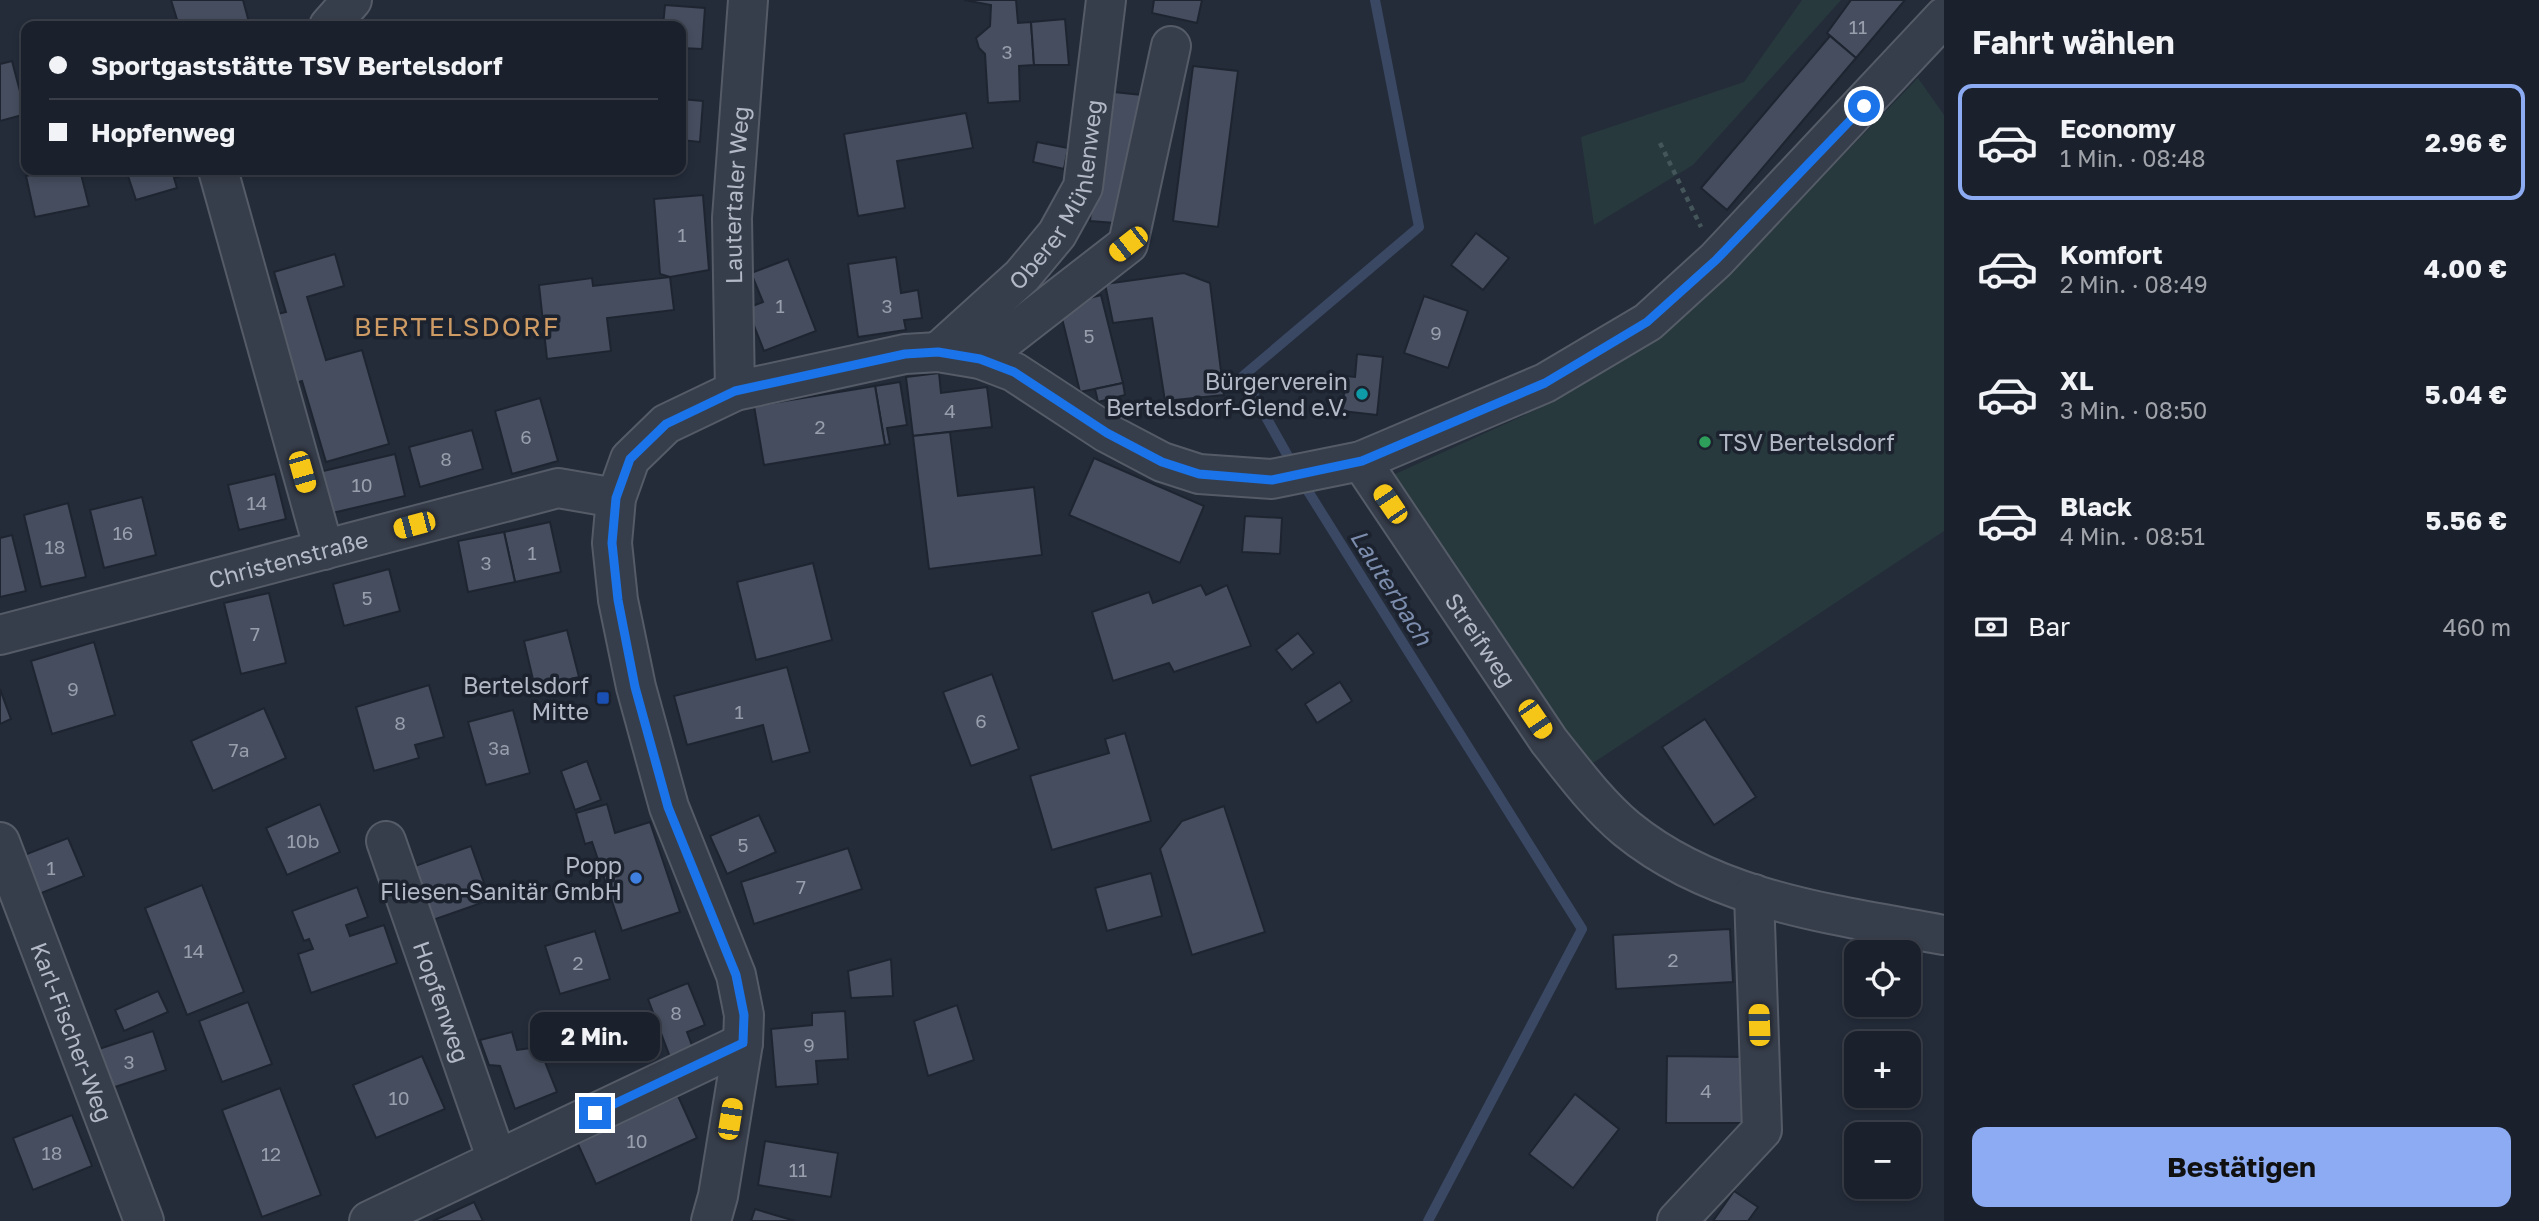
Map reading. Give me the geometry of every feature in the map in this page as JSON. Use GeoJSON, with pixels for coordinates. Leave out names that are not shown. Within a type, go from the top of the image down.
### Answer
{"type":"FeatureCollection","features":[{"type":"Feature","properties":{"kind":"street"},"geometry":{"type":"LineString","coordinates":[[333,21],[352,0]]}},
{"type":"Feature","properties":{"kind":"street","name":"Lautertaler Weg"},"geometry":{"type":"LineString","coordinates":[[735,391],[732,218],[748,0]]}},
{"type":"Feature","properties":{"kind":"street","name":"Oberer Mühlenweg"},"geometry":{"type":"LineString","coordinates":[[938,352],[1022,276],[1058,234],[1083,187],[1106,0]]}},
{"type":"Feature","properties":{"kind":"street"},"geometry":{"type":"LineString","coordinates":[[711,1221],[718,1196],[743,1043],[744,1015],[736,975],[668,807],[635,687],[618,600],[612,543],[616,498],[630,459],[666,424],[735,391],[905,354],[938,352],[980,359],[1014,372],[1107,433],[1162,462],[1199,474],[1272,480],[1345,465],[1545,383],[1613,345],[1647,322],[1716,260],[1944,18]]}},
{"type":"Feature","properties":{"kind":"street"},"geometry":{"type":"LineString","coordinates":[[980,359],[1128,244],[1171,46]]}},
{"type":"Feature","properties":{"kind":"street"},"geometry":{"type":"LineString","coordinates":[[219,175],[324,550]]}},
{"type":"Feature","properties":{"kind":"street","name":"Streifweg"},"geometry":{"type":"LineString","coordinates":[[1345,465],[1549,741],[1583,784],[1626,828],[1656,850],[1701,874],[1754,894],[1810,910],[1944,935]]}},
{"type":"Feature","properties":{"kind":"street","name":"Christenstraße"},"geometry":{"type":"LineString","coordinates":[[0,635],[558,488],[616,498]]}},
{"type":"Feature","properties":{"kind":"street","name":"Hopfenweg"},"geometry":{"type":"LineString","coordinates":[[386,841],[497,1160]]}},
{"type":"Feature","properties":{"kind":"street","name":"Karl-Fischer-Weg"},"geometry":{"type":"LineString","coordinates":[[0,842],[144,1221]]}},
{"type":"Feature","properties":{"kind":"street"},"geometry":{"type":"LineString","coordinates":[[1677,1221],[1762,1130],[1754,894]]}},
{"type":"Feature","properties":{"kind":"street"},"geometry":{"type":"LineString","coordinates":[[369,1221],[743,1043]]}},
{"type":"Feature","properties":{"kind":"path"},"geometry":{"type":"LineString","coordinates":[[1660,143],[1716,260]]}},
{"type":"Feature","properties":{"kind":"shaded area"},"geometry":{"type":"Polygon","coordinates":[[[1802,0],[1841,0],[1693,165],[1594,225],[1581,137],[1744,82],[1802,0]]]}},
{"type":"Feature","properties":{"kind":"shaded area","name":"TSV Bertelsdorf"},"geometry":{"type":"Polygon","coordinates":[[[1918,78],[1944,115],[1944,531],[1590,765],[1393,475],[1538,409],[1702,301],[1918,78]]]}},
{"type":"Feature","properties":{"kind":"building"},"geometry":{"type":"Polygon","coordinates":[[[171,0],[243,0],[249,21],[177,21],[171,0]]]}},
{"type":"Feature","properties":{"kind":"building"},"geometry":{"type":"Polygon","coordinates":[[[964,0],[1016,0],[1018,23],[1031,22],[1034,65],[1019,66],[1020,101],[988,103],[985,54],[979,48],[976,38],[990,26],[991,5],[964,0]]]}},
{"type":"Feature","properties":{"kind":"building"},"geometry":{"type":"Polygon","coordinates":[[[1154,0],[1202,0],[1197,23],[1152,13],[1154,0]]]}},
{"type":"Feature","properties":{"kind":"building"},"geometry":{"type":"Polygon","coordinates":[[[1851,0],[1905,0],[1856,58],[1827,33],[1851,0]]]}},
{"type":"Feature","properties":{"kind":"building"},"geometry":{"type":"Polygon","coordinates":[[[665,5],[705,8],[702,49],[686,48],[686,21],[663,21],[665,5]]]}},
{"type":"Feature","properties":{"kind":"building"},"geometry":{"type":"Polygon","coordinates":[[[1065,19],[1069,65],[1034,65],[1031,22],[1065,19]]]}},
{"type":"Feature","properties":{"kind":"building"},"geometry":{"type":"Polygon","coordinates":[[[1830,36],[1856,58],[1727,210],[1701,188],[1830,36]]]}},
{"type":"Feature","properties":{"kind":"building"},"geometry":{"type":"Polygon","coordinates":[[[12,61],[21,95],[21,115],[0,121],[0,64],[12,61]]]}},
{"type":"Feature","properties":{"kind":"building"},"geometry":{"type":"Polygon","coordinates":[[[1193,66],[1238,71],[1218,227],[1173,221],[1193,66]]]}},
{"type":"Feature","properties":{"kind":"building"},"geometry":{"type":"Polygon","coordinates":[[[1104,91],[1142,95],[1128,224],[1090,221],[1104,91]]]}},
{"type":"Feature","properties":{"kind":"building"},"geometry":{"type":"Polygon","coordinates":[[[686,99],[703,101],[700,142],[686,141],[686,99]]]}},
{"type":"Feature","properties":{"kind":"building"},"geometry":{"type":"Polygon","coordinates":[[[966,113],[973,148],[897,161],[905,208],[858,216],[844,134],[966,113]]]}},
{"type":"Feature","properties":{"kind":"building"},"geometry":{"type":"Polygon","coordinates":[[[1037,142],[1068,148],[1064,169],[1033,162],[1037,142]]]}},
{"type":"Feature","properties":{"kind":"building"},"geometry":{"type":"Polygon","coordinates":[[[81,175],[89,206],[35,217],[26,176],[81,175]]]}},
{"type":"Feature","properties":{"kind":"building"},"geometry":{"type":"Polygon","coordinates":[[[128,175],[185,175],[174,178],[177,188],[136,200],[128,175]]]}},
{"type":"Feature","properties":{"kind":"building"},"geometry":{"type":"Polygon","coordinates":[[[703,195],[709,270],[670,277],[660,274],[654,199],[703,195]]]}},
{"type":"Feature","properties":{"kind":"building"},"geometry":{"type":"Polygon","coordinates":[[[1476,233],[1509,258],[1483,290],[1451,265],[1476,233]]]}},
{"type":"Feature","properties":{"kind":"building"},"geometry":{"type":"Polygon","coordinates":[[[335,254],[344,286],[307,297],[326,360],[362,350],[389,444],[326,462],[302,381],[289,385],[269,316],[286,312],[274,272],[335,254]]]}},
{"type":"Feature","properties":{"kind":"building"},"geometry":{"type":"Polygon","coordinates":[[[896,257],[901,293],[918,290],[922,318],[904,320],[906,330],[858,337],[848,264],[896,257]]]}},
{"type":"Feature","properties":{"kind":"building"},"geometry":{"type":"Polygon","coordinates":[[[788,259],[816,331],[764,351],[747,308],[763,302],[751,273],[788,259]]]}},
{"type":"Feature","properties":{"kind":"building"},"geometry":{"type":"Polygon","coordinates":[[[1184,273],[1210,283],[1224,395],[1165,401],[1152,318],[1113,323],[1105,284],[1184,273]]]}},
{"type":"Feature","properties":{"kind":"building"},"geometry":{"type":"Polygon","coordinates":[[[670,277],[674,310],[607,318],[611,351],[547,359],[539,285],[592,278],[593,286],[670,277]]]}},
{"type":"Feature","properties":{"kind":"building"},"geometry":{"type":"Polygon","coordinates":[[[1101,295],[1123,383],[1080,392],[1059,306],[1101,295]]]}},
{"type":"Feature","properties":{"kind":"building"},"geometry":{"type":"Polygon","coordinates":[[[1424,296],[1468,311],[1448,368],[1404,353],[1424,296]]]}},
{"type":"Feature","properties":{"kind":"building","name":"Bürgerverein Bertelsdorf-Glend e.V."},"geometry":{"type":"Polygon","coordinates":[[[1357,354],[1383,357],[1377,415],[1342,411],[1346,376],[1355,377],[1357,354]]]}},
{"type":"Feature","properties":{"kind":"building"},"geometry":{"type":"Polygon","coordinates":[[[939,373],[941,393],[987,387],[992,427],[913,436],[906,377],[939,373]]]}},
{"type":"Feature","properties":{"kind":"building"},"geometry":{"type":"Polygon","coordinates":[[[900,382],[907,425],[887,428],[890,444],[885,445],[875,386],[900,382]]]}},
{"type":"Feature","properties":{"kind":"building"},"geometry":{"type":"Polygon","coordinates":[[[1123,383],[1125,395],[1098,402],[1095,389],[1123,383]]]}},
{"type":"Feature","properties":{"kind":"building"},"geometry":{"type":"Polygon","coordinates":[[[875,386],[885,445],[764,465],[754,406],[875,386]]]}},
{"type":"Feature","properties":{"kind":"building"},"geometry":{"type":"Polygon","coordinates":[[[540,398],[558,461],[512,474],[495,411],[540,398]]]}},
{"type":"Feature","properties":{"kind":"building"},"geometry":{"type":"Polygon","coordinates":[[[472,430],[483,469],[420,487],[409,447],[472,430]]]}},
{"type":"Feature","properties":{"kind":"building"},"geometry":{"type":"Polygon","coordinates":[[[950,432],[958,496],[1034,487],[1042,555],[929,569],[913,436],[950,432]]]}},
{"type":"Feature","properties":{"kind":"building"},"geometry":{"type":"Polygon","coordinates":[[[395,454],[405,496],[328,514],[319,472],[395,454]]]}},
{"type":"Feature","properties":{"kind":"building"},"geometry":{"type":"Polygon","coordinates":[[[1094,458],[1204,506],[1180,563],[1069,515],[1094,458]]]}},
{"type":"Feature","properties":{"kind":"building"},"geometry":{"type":"Polygon","coordinates":[[[275,474],[286,519],[239,530],[228,485],[275,474]]]}},
{"type":"Feature","properties":{"kind":"building"},"geometry":{"type":"Polygon","coordinates":[[[142,497],[156,555],[104,568],[90,510],[142,497]]]}},
{"type":"Feature","properties":{"kind":"building"},"geometry":{"type":"Polygon","coordinates":[[[68,503],[86,577],[41,587],[24,515],[68,503]]]}},
{"type":"Feature","properties":{"kind":"building"},"geometry":{"type":"Polygon","coordinates":[[[1245,516],[1282,518],[1280,554],[1242,552],[1245,516]]]}},
{"type":"Feature","properties":{"kind":"building"},"geometry":{"type":"Polygon","coordinates":[[[550,522],[561,572],[515,582],[504,532],[550,522]]]}},
{"type":"Feature","properties":{"kind":"building"},"geometry":{"type":"Polygon","coordinates":[[[504,532],[515,582],[468,592],[458,541],[504,532]]]}},
{"type":"Feature","properties":{"kind":"building"},"geometry":{"type":"Polygon","coordinates":[[[12,535],[26,591],[0,597],[0,538],[12,535]]]}},
{"type":"Feature","properties":{"kind":"building"},"geometry":{"type":"Polygon","coordinates":[[[813,563],[832,640],[756,660],[737,582],[813,563]]]}},
{"type":"Feature","properties":{"kind":"building"},"geometry":{"type":"Polygon","coordinates":[[[389,569],[400,611],[344,626],[333,584],[389,569]]]}},
{"type":"Feature","properties":{"kind":"building"},"geometry":{"type":"Polygon","coordinates":[[[1201,585],[1206,595],[1227,585],[1251,646],[1174,672],[1169,663],[1113,681],[1092,612],[1149,592],[1153,603],[1201,585]]]}},
{"type":"Feature","properties":{"kind":"building"},"geometry":{"type":"Polygon","coordinates":[[[269,593],[286,663],[241,674],[224,603],[269,593]]]}},
{"type":"Feature","properties":{"kind":"building"},"geometry":{"type":"Polygon","coordinates":[[[567,630],[579,677],[535,688],[524,641],[567,630]]]}},
{"type":"Feature","properties":{"kind":"building"},"geometry":{"type":"Polygon","coordinates":[[[1298,633],[1314,653],[1292,670],[1276,650],[1298,633]]]}},
{"type":"Feature","properties":{"kind":"building"},"geometry":{"type":"Polygon","coordinates":[[[94,642],[115,715],[52,734],[31,661],[94,642]]]}},
{"type":"Feature","properties":{"kind":"building"},"geometry":{"type":"Polygon","coordinates":[[[787,667],[810,752],[772,762],[763,725],[687,745],[674,696],[787,667]]]}},
{"type":"Feature","properties":{"kind":"building"},"geometry":{"type":"Polygon","coordinates":[[[992,674],[1019,749],[971,766],[943,692],[992,674]]]}},
{"type":"Feature","properties":{"kind":"building"},"geometry":{"type":"Polygon","coordinates":[[[1340,682],[1352,701],[1317,723],[1305,704],[1340,682]]]}},
{"type":"Feature","properties":{"kind":"building"},"geometry":{"type":"Polygon","coordinates":[[[429,685],[444,737],[415,745],[419,758],[374,771],[356,707],[429,685]]]}},
{"type":"Feature","properties":{"kind":"building"},"geometry":{"type":"Polygon","coordinates":[[[0,689],[11,719],[0,724],[0,689]]]}},
{"type":"Feature","properties":{"kind":"building"},"geometry":{"type":"Polygon","coordinates":[[[264,708],[286,758],[213,791],[191,741],[264,708]]]}},
{"type":"Feature","properties":{"kind":"building"},"geometry":{"type":"Polygon","coordinates":[[[513,710],[530,773],[486,785],[468,722],[513,710]]]}},
{"type":"Feature","properties":{"kind":"building"},"geometry":{"type":"Polygon","coordinates":[[[1705,719],[1756,797],[1714,825],[1662,747],[1705,719]]]}},
{"type":"Feature","properties":{"kind":"building"},"geometry":{"type":"Polygon","coordinates":[[[1125,733],[1151,821],[1052,850],[1030,776],[1109,753],[1105,739],[1125,733]]]}},
{"type":"Feature","properties":{"kind":"building"},"geometry":{"type":"Polygon","coordinates":[[[587,761],[601,800],[575,810],[561,771],[587,761]]]}},
{"type":"Feature","properties":{"kind":"building"},"geometry":{"type":"Polygon","coordinates":[[[320,804],[340,852],[287,875],[266,828],[320,804]]]}},
{"type":"Feature","properties":{"kind":"building","name":"Popp Fliesen-Sanitär GmbH"},"geometry":{"type":"Polygon","coordinates":[[[607,804],[615,833],[650,822],[680,912],[622,931],[592,842],[585,844],[576,813],[607,804]]]}},
{"type":"Feature","properties":{"kind":"building"},"geometry":{"type":"Polygon","coordinates":[[[1224,806],[1265,932],[1192,955],[1160,849],[1182,821],[1224,806]]]}},
{"type":"Feature","properties":{"kind":"building"},"geometry":{"type":"Polygon","coordinates":[[[759,815],[776,852],[727,874],[710,836],[759,815]]]}},
{"type":"Feature","properties":{"kind":"building"},"geometry":{"type":"Polygon","coordinates":[[[68,838],[84,876],[34,896],[19,857],[68,838]]]}},
{"type":"Feature","properties":{"kind":"building"},"geometry":{"type":"Polygon","coordinates":[[[471,846],[490,900],[430,921],[412,867],[471,846]]]}},
{"type":"Feature","properties":{"kind":"building"},"geometry":{"type":"Polygon","coordinates":[[[848,848],[862,889],[754,924],[741,882],[848,848]]]}},
{"type":"Feature","properties":{"kind":"building"},"geometry":{"type":"Polygon","coordinates":[[[1151,873],[1162,916],[1107,931],[1095,888],[1151,873]]]}},
{"type":"Feature","properties":{"kind":"building"},"geometry":{"type":"Polygon","coordinates":[[[202,885],[244,992],[187,1015],[145,908],[202,885]]]}},
{"type":"Feature","properties":{"kind":"building"},"geometry":{"type":"Polygon","coordinates":[[[357,887],[368,917],[346,925],[350,936],[384,925],[397,963],[311,993],[298,954],[313,949],[309,939],[304,941],[292,911],[357,887]]]}},
{"type":"Feature","properties":{"kind":"building"},"geometry":{"type":"Polygon","coordinates":[[[1730,929],[1733,982],[1616,989],[1613,935],[1730,929]]]}},
{"type":"Feature","properties":{"kind":"building"},"geometry":{"type":"Polygon","coordinates":[[[595,931],[610,979],[560,994],[545,946],[595,931]]]}},
{"type":"Feature","properties":{"kind":"building"},"geometry":{"type":"Polygon","coordinates":[[[891,959],[893,996],[851,998],[848,971],[891,959]]]}},
{"type":"Feature","properties":{"kind":"building"},"geometry":{"type":"Polygon","coordinates":[[[688,983],[705,1025],[687,1032],[693,1048],[670,1057],[648,999],[688,983]]]}},
{"type":"Feature","properties":{"kind":"building"},"geometry":{"type":"Polygon","coordinates":[[[158,991],[168,1012],[124,1031],[115,1010],[158,991]]]}},
{"type":"Feature","properties":{"kind":"building"},"geometry":{"type":"Polygon","coordinates":[[[248,1002],[272,1064],[222,1082],[199,1021],[248,1002]]]}},
{"type":"Feature","properties":{"kind":"building"},"geometry":{"type":"Polygon","coordinates":[[[957,1005],[974,1060],[928,1076],[914,1021],[957,1005]]]}},
{"type":"Feature","properties":{"kind":"building"},"geometry":{"type":"Polygon","coordinates":[[[845,1011],[848,1059],[816,1061],[818,1084],[776,1087],[771,1029],[812,1025],[812,1013],[845,1011]]]}},
{"type":"Feature","properties":{"kind":"building"},"geometry":{"type":"Polygon","coordinates":[[[153,1031],[166,1070],[106,1090],[93,1051],[153,1031]]]}},
{"type":"Feature","properties":{"kind":"building"},"geometry":{"type":"Polygon","coordinates":[[[512,1032],[517,1050],[539,1047],[557,1092],[515,1109],[500,1066],[489,1065],[480,1040],[512,1032]]]}},
{"type":"Feature","properties":{"kind":"building"},"geometry":{"type":"Polygon","coordinates":[[[422,1056],[445,1109],[376,1138],[353,1085],[422,1056]]]}},
{"type":"Feature","properties":{"kind":"building"},"geometry":{"type":"Polygon","coordinates":[[[1667,1056],[1746,1057],[1745,1123],[1666,1123],[1667,1056]]]}},
{"type":"Feature","properties":{"kind":"building"},"geometry":{"type":"Polygon","coordinates":[[[280,1088],[321,1195],[262,1217],[222,1110],[280,1088]]]}},
{"type":"Feature","properties":{"kind":"building"},"geometry":{"type":"Polygon","coordinates":[[[1575,1094],[1619,1129],[1573,1188],[1529,1154],[1575,1094]]]}},
{"type":"Feature","properties":{"kind":"building"},"geometry":{"type":"Polygon","coordinates":[[[678,1096],[697,1138],[596,1184],[577,1142],[678,1096]]]}},
{"type":"Feature","properties":{"kind":"building"},"geometry":{"type":"Polygon","coordinates":[[[72,1115],[92,1166],[33,1190],[13,1138],[72,1115]]]}},
{"type":"Feature","properties":{"kind":"building"},"geometry":{"type":"Polygon","coordinates":[[[765,1141],[838,1153],[831,1197],[758,1185],[765,1141]]]}},
{"type":"Feature","properties":{"kind":"building"},"geometry":{"type":"Polygon","coordinates":[[[1734,1191],[1758,1207],[1748,1221],[1713,1221],[1734,1191]]]}},
{"type":"Feature","properties":{"kind":"building"},"geometry":{"type":"Polygon","coordinates":[[[474,1202],[483,1221],[433,1221],[474,1202]]]}},
{"type":"Feature","properties":{"kind":"building"},"geometry":{"type":"Polygon","coordinates":[[[755,1209],[795,1221],[751,1221],[755,1209]]]}},
{"type":"Feature","properties":{"kind":"waterway","name":"Lauterbach"},"geometry":{"type":"LineString","coordinates":[[1294,467],[1243,376],[1419,227],[1375,0]]}},
{"type":"Feature","properties":{"kind":"waterway","name":"Lauterbach"},"geometry":{"type":"LineString","coordinates":[[1301,480],[1582,929],[1428,1221]]}},
{"type":"Feature","properties":{"kind":"place","name":"Bürgerverein Bertelsdorf-Glend e.V."},"geometry":{"type":"Point","coordinates":[1362,394]}},
{"type":"Feature","properties":{"kind":"place","name":"TSV Bertelsdorf"},"geometry":{"type":"Point","coordinates":[1705,442]}},
{"type":"Feature","properties":{"kind":"place","name":"Bertelsdorf Mitte"},"geometry":{"type":"Point","coordinates":[603,698]}},
{"type":"Feature","properties":{"kind":"place","name":"Popp Fliesen-Sanitär GmbH"},"geometry":{"type":"Point","coordinates":[636,878]}},
{"type":"Feature","properties":{"kind":"district","name":"BERTELSDORF"},"geometry":{"type":"Point","coordinates":[457,326]}},
{"type":"Feature","properties":{"kind":"route"},"geometry":{"type":"LineString","coordinates":[[595,1113],[743,1043],[744,1015],[736,975],[668,807],[635,687],[618,600],[612,543],[616,498],[630,459],[666,424],[735,391],[905,354],[938,352],[980,359],[1014,372],[1107,433],[1162,462],[1199,474],[1272,480],[1362,461],[1422,438],[1545,383],[1613,345],[1647,322],[1716,260],[1864,106]]}}]}
